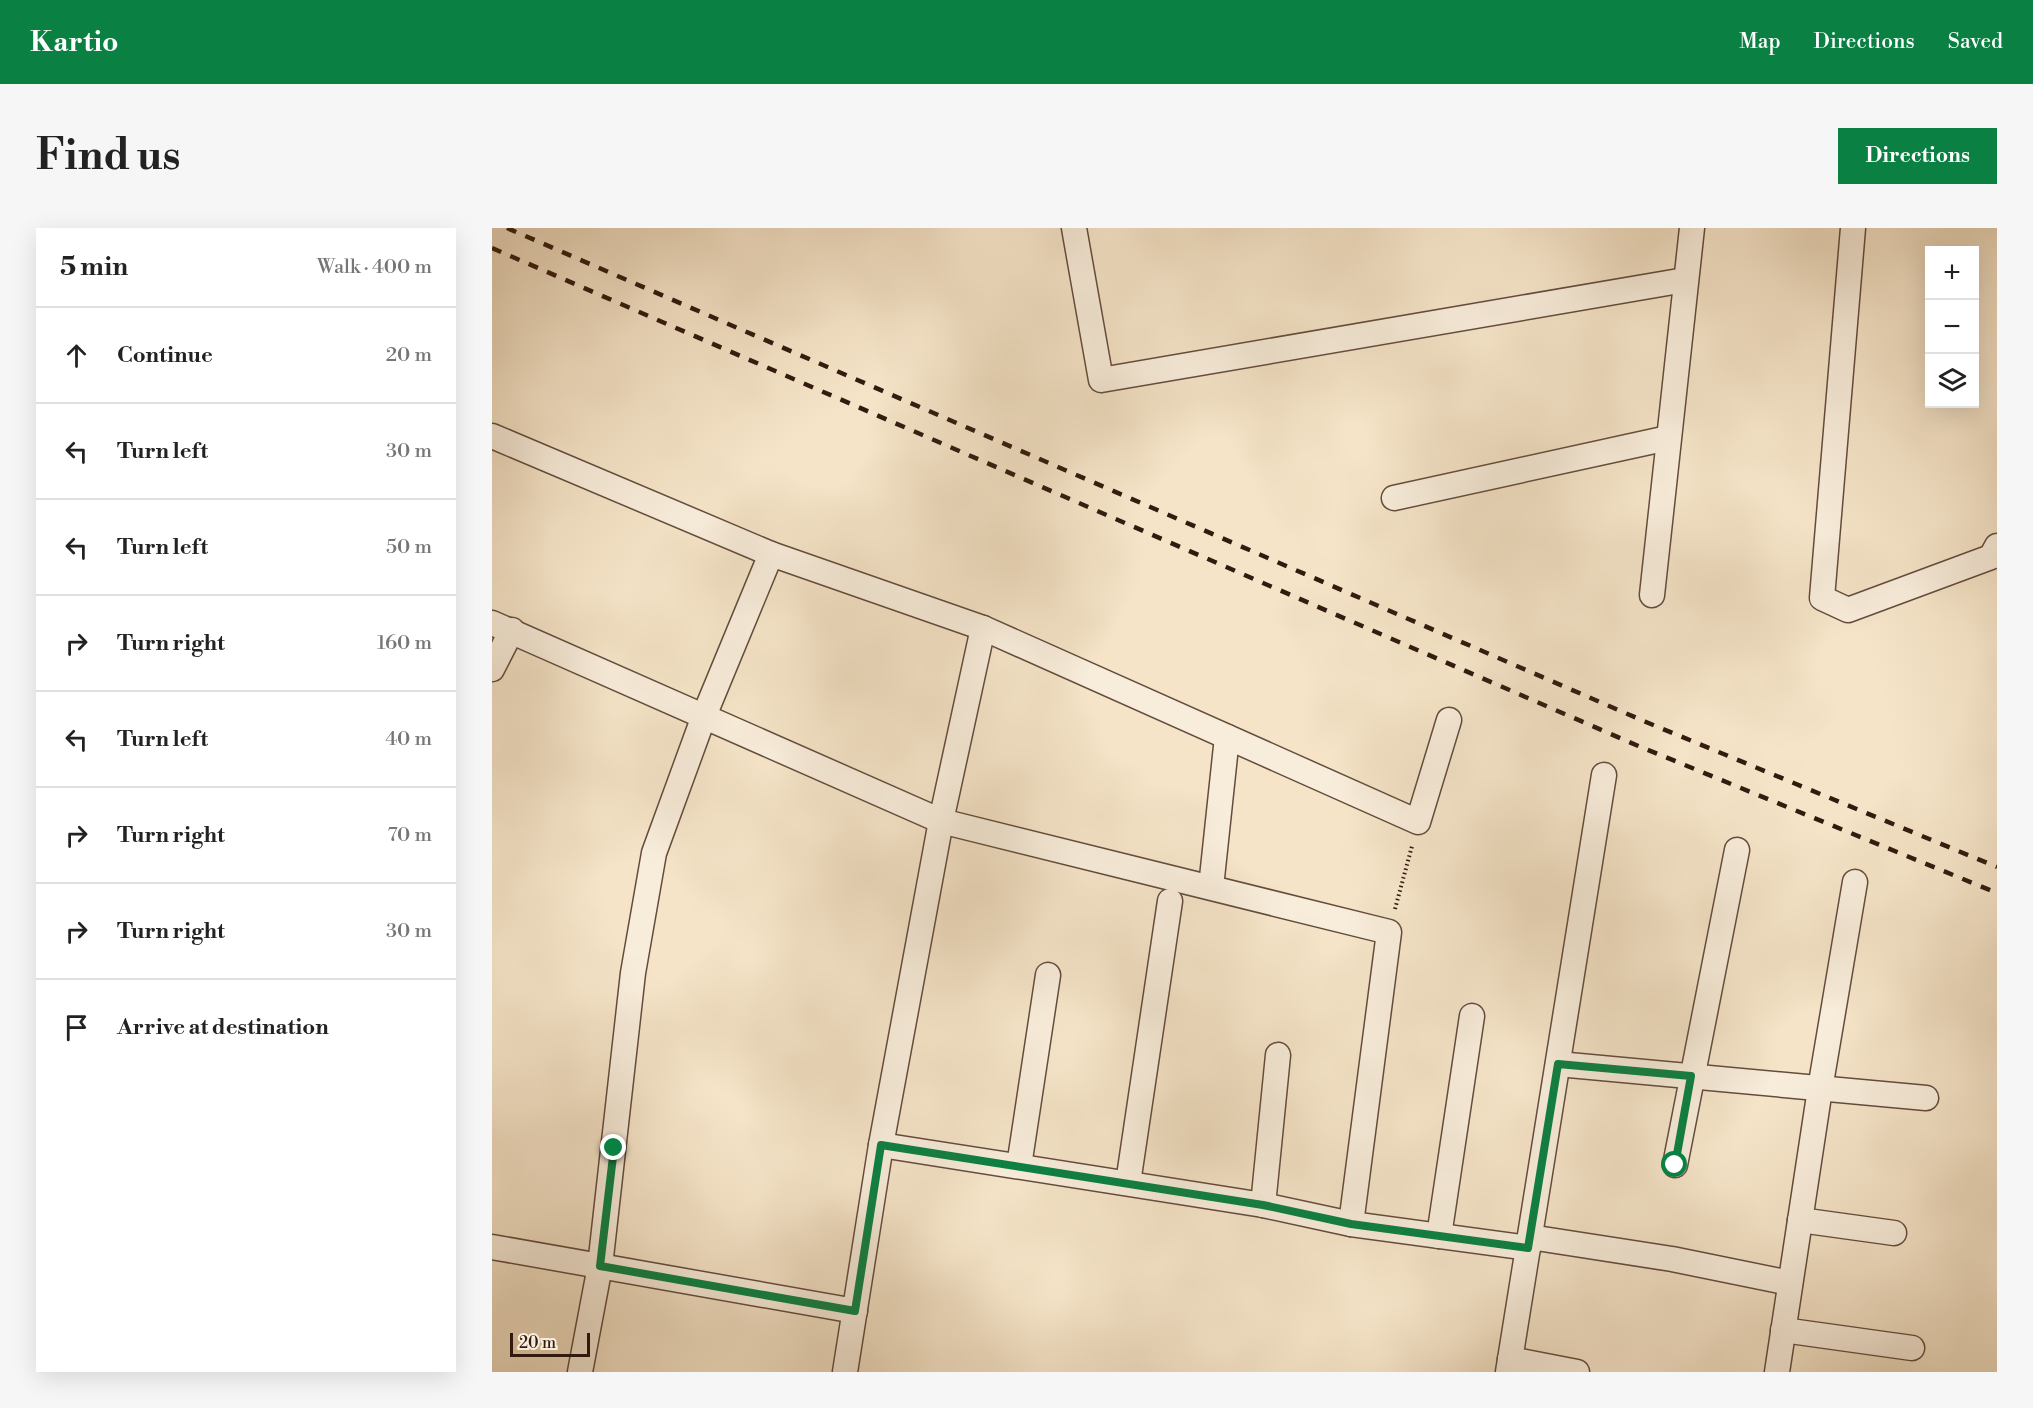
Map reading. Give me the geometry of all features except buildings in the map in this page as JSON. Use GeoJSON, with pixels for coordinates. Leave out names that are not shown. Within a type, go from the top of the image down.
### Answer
{"type":"FeatureCollection","features":[{"type":"Feature","properties":{"kind":"street"},"geometry":{"type":"LineString","coordinates":[[1074,228],[1101,381],[1685,280]]}},
{"type":"Feature","properties":{"kind":"street"},"geometry":{"type":"LineString","coordinates":[[1652,595],[1692,228]]}},
{"type":"Feature","properties":{"kind":"street"},"geometry":{"type":"LineString","coordinates":[[1853,228],[1822,598],[1848,610],[1991,557],[1997,546]]}},
{"type":"Feature","properties":{"kind":"street"},"geometry":{"type":"LineString","coordinates":[[492,436],[771,554],[982,628],[1418,822],[1449,720]]}},
{"type":"Feature","properties":{"kind":"street"},"geometry":{"type":"LineString","coordinates":[[1394,498],[1668,438]]}},
{"type":"Feature","properties":{"kind":"street"},"geometry":{"type":"LineString","coordinates":[[580,1372],[600,1266],[633,973],[654,853],[704,716],[771,554]]}},
{"type":"Feature","properties":{"kind":"street"},"geometry":{"type":"LineString","coordinates":[[492,669],[502,626],[941,821],[1389,932],[1351,1224]]}},
{"type":"Feature","properties":{"kind":"street"},"geometry":{"type":"LineString","coordinates":[[845,1372],[881,1145],[941,821],[982,628]]}},
{"type":"Feature","properties":{"kind":"street"},"geometry":{"type":"LineString","coordinates":[[1210,887],[1227,737]]}},
{"type":"Feature","properties":{"kind":"street"},"geometry":{"type":"LineString","coordinates":[[1577,1372],[1509,1366],[1604,775]]}},
{"type":"Feature","properties":{"kind":"street"},"geometry":{"type":"LineString","coordinates":[[1675,1165],[1737,849]]}},
{"type":"Feature","properties":{"kind":"street"},"geometry":{"type":"LineString","coordinates":[[1777,1372],[1820,1089],[1855,882]]}},
{"type":"Feature","properties":{"kind":"street"},"geometry":{"type":"LineString","coordinates":[[1128,1183],[1170,901]]}},
{"type":"Feature","properties":{"kind":"street"},"geometry":{"type":"LineString","coordinates":[[1019,1166],[1048,975]]}},
{"type":"Feature","properties":{"kind":"street"},"geometry":{"type":"LineString","coordinates":[[1438,1236],[1472,1016]]}},
{"type":"Feature","properties":{"kind":"street"},"geometry":{"type":"LineString","coordinates":[[1263,1205],[1278,1055]]}},
{"type":"Feature","properties":{"kind":"street"},"geometry":{"type":"LineString","coordinates":[[1558,1064],[1926,1098]]}},
{"type":"Feature","properties":{"kind":"street"},"geometry":{"type":"LineString","coordinates":[[881,1145],[1263,1205],[1351,1224],[1438,1236],[1529,1242],[1672,1259],[1790,1283]]}},
{"type":"Feature","properties":{"kind":"street"},"geometry":{"type":"LineString","coordinates":[[1800,1220],[1894,1233]]}},
{"type":"Feature","properties":{"kind":"street"},"geometry":{"type":"LineString","coordinates":[[492,1247],[855,1311]]}},
{"type":"Feature","properties":{"kind":"street"},"geometry":{"type":"LineString","coordinates":[[1783,1330],[1912,1348]]}},
{"type":"Feature","properties":{"kind":"path"},"geometry":{"type":"LineString","coordinates":[[1389,932],[1418,822]]}},
{"type":"Feature","properties":{"kind":"railway"},"geometry":{"type":"LineString","coordinates":[[507,228],[1646,722],[1997,867]]}},
{"type":"Feature","properties":{"kind":"railway"},"geometry":{"type":"LineString","coordinates":[[492,248],[1636,745],[1997,893]]}},
{"type":"Feature","properties":{"kind":"route"},"geometry":{"type":"LineString","coordinates":[[614,1148],[600,1266],[855,1311],[881,1145],[1263,1205],[1351,1224],[1528,1248],[1558,1064],[1691,1076],[1675,1165]]}}]}
